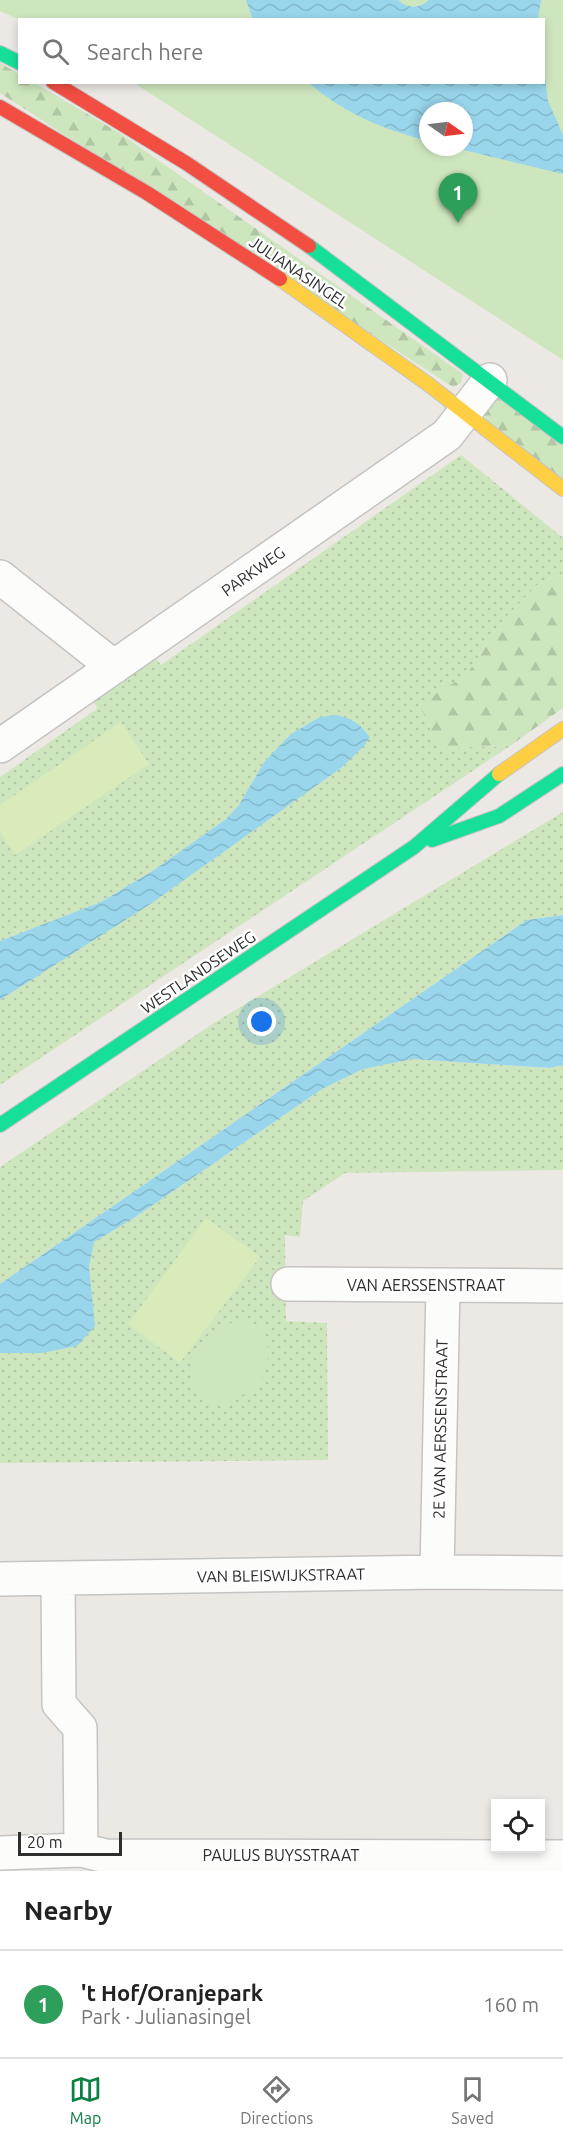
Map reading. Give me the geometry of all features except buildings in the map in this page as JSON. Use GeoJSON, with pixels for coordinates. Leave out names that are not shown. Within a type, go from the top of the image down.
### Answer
{"type":"FeatureCollection","features":[{"type":"Feature","properties":{"kind":"street"},"geometry":{"type":"LineString","coordinates":[[0,53],[18,62]]}},
{"type":"Feature","properties":{"kind":"street","name":"JULIANASINGEL"},"geometry":{"type":"LineString","coordinates":[[56,84],[259,212],[490,380],[563,437]]}},
{"type":"Feature","properties":{"kind":"street","name":"JULIANASINGEL"},"geometry":{"type":"LineString","coordinates":[[0,107],[137,185],[340,319],[464,410],[563,489]]}},
{"type":"Feature","properties":{"kind":"street","name":"PARKWEG"},"geometry":{"type":"LineString","coordinates":[[0,746],[447,435],[464,410],[490,380]]}},
{"type":"Feature","properties":{"kind":"street"},"geometry":{"type":"LineString","coordinates":[[0,577],[114,666]]}},
{"type":"Feature","properties":{"kind":"street","name":"WESTLANDSEWEG"},"geometry":{"type":"LineString","coordinates":[[0,1125],[414,847],[494,778],[563,729]]}},
{"type":"Feature","properties":{"kind":"street","name":"WESTLANDSEWEG"},"geometry":{"type":"LineString","coordinates":[[414,847],[499,816],[563,774]]}},
{"type":"Feature","properties":{"kind":"street","name":"VAN AERSSENSTRAAT"},"geometry":{"type":"LineString","coordinates":[[288,1284],[563,1286]]}},
{"type":"Feature","properties":{"kind":"street","name":"2E VAN AERSSENSTRAAT"},"geometry":{"type":"LineString","coordinates":[[437,1572],[443,1286]]}},
{"type":"Feature","properties":{"kind":"street","name":"VAN BLEISWIJKSTRAAT"},"geometry":{"type":"LineString","coordinates":[[0,1579],[437,1572],[563,1573]]}},
{"type":"Feature","properties":{"kind":"street"},"geometry":{"type":"LineString","coordinates":[[58,1579],[59,1704],[80,1728],[81,1850]]}},
{"type":"Feature","properties":{"kind":"street","name":"PAULUS BUYSSTRAAT"},"geometry":{"type":"LineString","coordinates":[[0,1853],[81,1850],[106,1856],[386,1855],[444,1865],[563,1857]]}},
{"type":"Feature","properties":{"kind":"green space"},"geometry":{"type":"Polygon","coordinates":[[[0,0],[563,0],[563,360],[136,84],[545,84],[545,18],[18,18],[0,11],[0,0]]]}},
{"type":"Feature","properties":{"kind":"green space"},"geometry":{"type":"Polygon","coordinates":[[[0,63],[18,73],[18,84],[37,84],[121,134],[463,374],[461,383],[453,387],[0,93],[0,63]]]}},
{"type":"Feature","properties":{"kind":"green space"},"geometry":{"type":"Polygon","coordinates":[[[495,396],[563,445],[563,483],[486,424],[483,400],[495,396]]]}},
{"type":"Feature","properties":{"kind":"green space"},"geometry":{"type":"Polygon","coordinates":[[[461,455],[563,538],[563,573],[537,585],[501,622],[465,677],[440,690],[438,748],[510,746],[0,1085],[0,1000],[151,903],[341,768],[291,734],[264,762],[239,805],[226,819],[154,870],[101,902],[0,941],[0,777],[98,708],[92,700],[154,656],[161,665],[461,455]]]}},
{"type":"Feature","properties":{"kind":"green space"},"geometry":{"type":"Polygon","coordinates":[[[563,573],[563,708],[510,746],[438,748],[421,708],[440,690],[465,677],[501,622],[537,585],[563,573]]]}},
{"type":"Feature","properties":{"kind":"green space"},"geometry":{"type":"Polygon","coordinates":[[[121,722],[149,764],[15,855],[0,832],[0,805],[121,722]]]}},
{"type":"Feature","properties":{"kind":"green space"},"geometry":{"type":"Polygon","coordinates":[[[563,812],[563,915],[527,920],[0,1284],[0,1167],[214,1023],[563,812]]]}},
{"type":"Feature","properties":{"kind":"green space"},"geometry":{"type":"Polygon","coordinates":[[[412,1059],[550,1068],[563,1065],[563,1170],[345,1173],[303,1201],[300,1237],[285,1235],[286,1321],[327,1323],[328,1460],[0,1463],[0,1353],[42,1353],[76,1346],[94,1326],[89,1267],[94,1242],[134,1218],[322,1089],[363,1068],[412,1059]]]}},
{"type":"Feature","properties":{"kind":"green space"},"geometry":{"type":"Polygon","coordinates":[[[206,1218],[260,1257],[180,1363],[128,1324],[206,1218]]]}},
{"type":"Feature","properties":{"kind":"green space"},"geometry":{"type":"Polygon","coordinates":[[[242,1319],[261,1326],[266,1340],[268,1359],[261,1379],[258,1384],[228,1403],[214,1405],[203,1401],[195,1393],[191,1381],[191,1367],[195,1353],[205,1338],[213,1332],[242,1319]]]}},
{"type":"Feature","properties":{"kind":"water"},"geometry":{"type":"Polygon","coordinates":[[[246,0],[398,0],[413,7],[429,0],[541,0],[538,18],[252,18],[246,0]]]}},
{"type":"Feature","properties":{"kind":"water"},"geometry":{"type":"Polygon","coordinates":[[[545,78],[548,101],[563,135],[563,174],[473,152],[473,102],[419,102],[419,138],[365,119],[336,103],[310,84],[545,84],[545,78]]]}},
{"type":"Feature","properties":{"kind":"water"},"geometry":{"type":"Polygon","coordinates":[[[336,715],[355,722],[370,737],[341,768],[152,903],[0,1000],[0,941],[101,902],[154,870],[226,819],[239,805],[264,762],[291,734],[320,717],[336,715]]]}},
{"type":"Feature","properties":{"kind":"water"},"geometry":{"type":"Polygon","coordinates":[[[563,915],[563,1065],[550,1068],[412,1059],[363,1069],[322,1089],[134,1218],[94,1242],[89,1267],[95,1326],[77,1346],[42,1353],[0,1353],[0,1284],[527,920],[563,915]]]}},
{"type":"Feature","properties":{"kind":"traffic: fast"},"geometry":{"type":"LineString","coordinates":[[0,53],[18,62]]}},
{"type":"Feature","properties":{"kind":"traffic: fast"},"geometry":{"type":"LineString","coordinates":[[309,246],[563,437]]}},
{"type":"Feature","properties":{"kind":"traffic: fast"},"geometry":{"type":"LineString","coordinates":[[0,1125],[414,847],[499,774]]}},
{"type":"Feature","properties":{"kind":"traffic: fast"},"geometry":{"type":"LineString","coordinates":[[432,840],[499,816],[563,774]]}},
{"type":"Feature","properties":{"kind":"traffic: slow"},"geometry":{"type":"LineString","coordinates":[[280,279],[428,384],[563,489]]}},
{"type":"Feature","properties":{"kind":"traffic: slow"},"geometry":{"type":"LineString","coordinates":[[499,774],[563,729]]}},
{"type":"Feature","properties":{"kind":"traffic: jam"},"geometry":{"type":"LineString","coordinates":[[56,84],[186,163],[309,246]]}},
{"type":"Feature","properties":{"kind":"traffic: jam"},"geometry":{"type":"LineString","coordinates":[[0,107],[147,193],[280,279]]}},
{"type":"Feature","properties":{"kind":"place","name":"'t Hof/Oranjepark"},"geometry":{"type":"Point","coordinates":[458,223]}}]}
